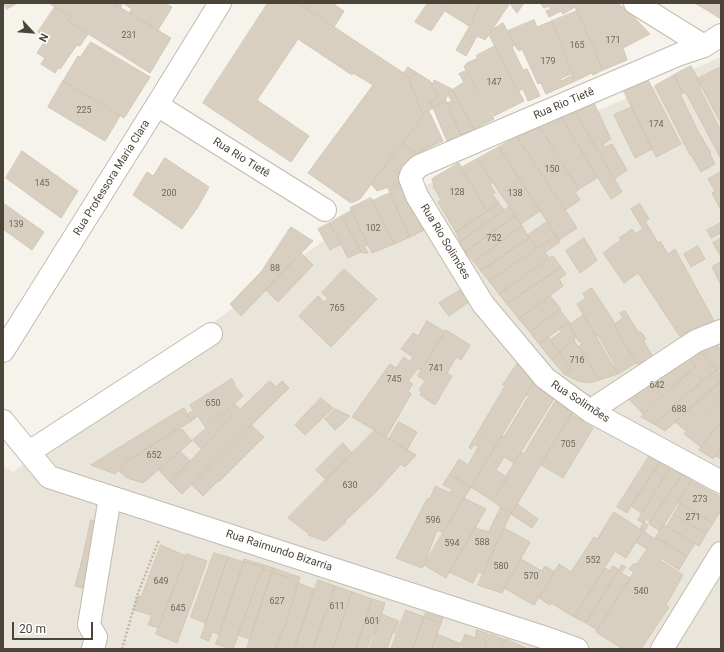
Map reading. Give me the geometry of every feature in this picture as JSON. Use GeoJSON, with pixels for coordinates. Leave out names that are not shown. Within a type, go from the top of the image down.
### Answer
{"type":"FeatureCollection","features":[{"type":"Feature","properties":{"kind":"street","name":"Rua Professora Maria Clara"},"geometry":{"type":"LineString","coordinates":[[3,351],[220,3]]}},
{"type":"Feature","properties":{"kind":"street"},"geometry":{"type":"LineString","coordinates":[[636,3],[712,40]]}},
{"type":"Feature","properties":{"kind":"street","name":"Rua Rio Tietê"},"geometry":{"type":"LineString","coordinates":[[410,178],[412,173],[419,166],[712,40]]}},
{"type":"Feature","properties":{"kind":"street","name":"Rua Rio Tietê"},"geometry":{"type":"LineString","coordinates":[[157,105],[325,210]]}},
{"type":"Feature","properties":{"kind":"street","name":"Rua Rio Solimões"},"geometry":{"type":"LineString","coordinates":[[410,178],[418,196],[483,304]]}},
{"type":"Feature","properties":{"kind":"street","name":"Rua Solimões"},"geometry":{"type":"LineString","coordinates":[[483,304],[545,378],[590,411],[721,482]]}},
{"type":"Feature","properties":{"kind":"street"},"geometry":{"type":"LineString","coordinates":[[590,411],[696,341],[721,331]]}},
{"type":"Feature","properties":{"kind":"street"},"geometry":{"type":"LineString","coordinates":[[29,452],[211,334]]}},
{"type":"Feature","properties":{"kind":"street","name":"Rua Raimundo Bizarria"},"geometry":{"type":"LineString","coordinates":[[3,421],[49,477],[545,637],[577,649]]}},
{"type":"Feature","properties":{"kind":"street"},"geometry":{"type":"LineString","coordinates":[[93,649],[96,637],[89,625],[110,497]]}},
{"type":"Feature","properties":{"kind":"street"},"geometry":{"type":"LineString","coordinates":[[662,649],[721,553]]}},
{"type":"Feature","properties":{"kind":"path"},"geometry":{"type":"LineString","coordinates":[[122,649],[138,593],[169,515]]}},
{"type":"Feature","properties":{"kind":"shaded area"},"geometry":{"type":"Polygon","coordinates":[[[721,57],[721,649],[3,649],[3,466],[13,472],[359,214],[721,57]]]}},
{"type":"Feature","properties":{"kind":"building"},"geometry":{"type":"Polygon","coordinates":[[[4,3],[17,3],[7,9],[4,3]]]}},
{"type":"Feature","properties":{"kind":"building"},"geometry":{"type":"Polygon","coordinates":[[[49,3],[113,3],[171,38],[150,73],[68,21],[71,17],[49,3]]]}},
{"type":"Feature","properties":{"kind":"building"},"geometry":{"type":"Polygon","coordinates":[[[113,3],[123,3],[120,8],[113,3]]]}},
{"type":"Feature","properties":{"kind":"building"},"geometry":{"type":"Polygon","coordinates":[[[123,3],[164,3],[172,7],[158,30],[129,13],[132,9],[123,3]]]}},
{"type":"Feature","properties":{"kind":"building"},"geometry":{"type":"Polygon","coordinates":[[[268,3],[298,3],[408,76],[423,116],[360,199],[351,203],[308,173],[373,85],[353,73],[352,75],[298,39],[257,100],[309,136],[291,162],[203,103],[268,3]]]}},
{"type":"Feature","properties":{"kind":"building"},"geometry":{"type":"Polygon","coordinates":[[[298,3],[312,3],[308,10],[298,3]]]}},
{"type":"Feature","properties":{"kind":"building"},"geometry":{"type":"Polygon","coordinates":[[[312,3],[332,3],[344,11],[334,27],[308,10],[312,3]]]}},
{"type":"Feature","properties":{"kind":"building"},"geometry":{"type":"Polygon","coordinates":[[[428,3],[450,3],[431,31],[415,22],[428,3]]]}},
{"type":"Feature","properties":{"kind":"building"},"geometry":{"type":"Polygon","coordinates":[[[450,3],[481,3],[469,26],[445,11],[450,3]]]}},
{"type":"Feature","properties":{"kind":"building"},"geometry":{"type":"Polygon","coordinates":[[[481,3],[510,3],[485,40],[477,36],[466,56],[456,50],[481,3]]]}},
{"type":"Feature","properties":{"kind":"building"},"geometry":{"type":"Polygon","coordinates":[[[510,3],[524,3],[517,13],[510,3]]]}},
{"type":"Feature","properties":{"kind":"building"},"geometry":{"type":"Polygon","coordinates":[[[541,3],[572,3],[575,7],[563,14],[561,11],[549,17],[546,11],[551,9],[549,6],[544,8],[541,3]]]}},
{"type":"Feature","properties":{"kind":"building"},"geometry":{"type":"Polygon","coordinates":[[[572,3],[616,3],[625,8],[650,34],[623,48],[627,60],[603,70],[578,12],[572,3]]]}},
{"type":"Feature","properties":{"kind":"building"},"geometry":{"type":"Polygon","coordinates":[[[695,3],[721,3],[721,19],[710,12],[695,3]]]}},
{"type":"Feature","properties":{"kind":"building"},"geometry":{"type":"Polygon","coordinates":[[[55,7],[71,17],[68,21],[88,34],[80,46],[77,45],[60,69],[58,68],[55,73],[41,64],[45,58],[37,53],[47,38],[38,32],[55,7]]]}},
{"type":"Feature","properties":{"kind":"building"},"geometry":{"type":"Polygon","coordinates":[[[577,11],[603,70],[593,75],[592,73],[575,81],[552,21],[577,11]]]}},
{"type":"Feature","properties":{"kind":"building"},"geometry":{"type":"Polygon","coordinates":[[[534,20],[537,27],[552,21],[573,73],[560,79],[561,81],[573,75],[575,81],[546,94],[541,83],[538,84],[522,49],[519,51],[515,46],[508,31],[534,20]]]}},
{"type":"Feature","properties":{"kind":"building"},"geometry":{"type":"Polygon","coordinates":[[[503,23],[515,45],[512,47],[523,70],[527,69],[540,96],[528,101],[523,89],[518,91],[489,35],[492,30],[503,23]]]}},
{"type":"Feature","properties":{"kind":"building"},"geometry":{"type":"Polygon","coordinates":[[[91,42],[150,77],[124,118],[63,81],[78,56],[80,57],[91,42]]]}},
{"type":"Feature","properties":{"kind":"building"},"geometry":{"type":"Polygon","coordinates":[[[495,46],[524,101],[494,116],[464,67],[467,63],[478,58],[476,56],[495,46]]]}},
{"type":"Feature","properties":{"kind":"building"},"geometry":{"type":"Polygon","coordinates":[[[691,66],[701,85],[699,87],[721,131],[720,157],[686,93],[683,93],[674,75],[691,66]]]}},
{"type":"Feature","properties":{"kind":"building"},"geometry":{"type":"Polygon","coordinates":[[[408,67],[417,73],[409,79],[404,73],[408,67]]]}},
{"type":"Feature","properties":{"kind":"building"},"geometry":{"type":"Polygon","coordinates":[[[721,67],[721,123],[697,79],[721,67]]]}},
{"type":"Feature","properties":{"kind":"building"},"geometry":{"type":"Polygon","coordinates":[[[466,71],[494,119],[474,129],[452,90],[464,82],[459,74],[466,71]]]}},
{"type":"Feature","properties":{"kind":"building"},"geometry":{"type":"Polygon","coordinates":[[[417,73],[430,81],[438,98],[430,102],[433,108],[422,114],[409,79],[417,73]]]}},
{"type":"Feature","properties":{"kind":"building"},"geometry":{"type":"Polygon","coordinates":[[[674,75],[683,93],[680,94],[699,133],[711,153],[710,154],[715,164],[701,172],[690,155],[655,86],[674,75]]]}},
{"type":"Feature","properties":{"kind":"building"},"geometry":{"type":"Polygon","coordinates":[[[434,80],[452,89],[474,129],[461,135],[447,103],[452,101],[448,95],[445,100],[446,101],[433,108],[430,102],[438,98],[431,83],[434,83],[434,80]]]}},
{"type":"Feature","properties":{"kind":"building"},"geometry":{"type":"Polygon","coordinates":[[[648,80],[681,144],[656,157],[623,90],[648,80]]]}},
{"type":"Feature","properties":{"kind":"building"},"geometry":{"type":"Polygon","coordinates":[[[63,81],[120,116],[105,141],[48,107],[63,81]]]}},
{"type":"Feature","properties":{"kind":"building"},"geometry":{"type":"Polygon","coordinates":[[[446,101],[461,134],[447,141],[433,108],[446,101]]]}},
{"type":"Feature","properties":{"kind":"building"},"geometry":{"type":"Polygon","coordinates":[[[593,101],[611,139],[603,144],[605,147],[612,144],[627,170],[614,179],[596,145],[595,146],[575,111],[593,101]]]}},
{"type":"Feature","properties":{"kind":"building"},"geometry":{"type":"Polygon","coordinates":[[[632,107],[652,149],[635,158],[614,115],[632,107]]]}},
{"type":"Feature","properties":{"kind":"building"},"geometry":{"type":"Polygon","coordinates":[[[429,111],[443,141],[416,154],[403,143],[423,116],[422,114],[429,111]]]}},
{"type":"Feature","properties":{"kind":"building"},"geometry":{"type":"Polygon","coordinates":[[[575,111],[622,192],[611,199],[561,117],[575,111]]]}},
{"type":"Feature","properties":{"kind":"building"},"geometry":{"type":"Polygon","coordinates":[[[561,117],[597,178],[579,189],[540,128],[561,117]]]}},
{"type":"Feature","properties":{"kind":"building"},"geometry":{"type":"Polygon","coordinates":[[[538,125],[579,190],[575,192],[580,200],[565,210],[517,137],[538,125]]]}},
{"type":"Feature","properties":{"kind":"building"},"geometry":{"type":"Polygon","coordinates":[[[517,137],[577,228],[559,240],[499,147],[517,137]]]}},
{"type":"Feature","properties":{"kind":"building"},"geometry":{"type":"Polygon","coordinates":[[[403,143],[422,159],[403,182],[377,191],[371,184],[403,143]]]}},
{"type":"Feature","properties":{"kind":"building"},"geometry":{"type":"Polygon","coordinates":[[[499,147],[540,211],[521,224],[477,159],[499,147]]]}},
{"type":"Feature","properties":{"kind":"building"},"geometry":{"type":"Polygon","coordinates":[[[22,151],[78,191],[61,218],[6,178],[22,151]]]}},
{"type":"Feature","properties":{"kind":"building"},"geometry":{"type":"Polygon","coordinates":[[[165,158],[209,187],[198,207],[182,229],[133,195],[147,172],[153,176],[165,158]]]}},
{"type":"Feature","properties":{"kind":"building"},"geometry":{"type":"Polygon","coordinates":[[[477,159],[493,182],[490,184],[495,193],[492,194],[499,203],[487,211],[461,168],[477,159]]]}},
{"type":"Feature","properties":{"kind":"building"},"geometry":{"type":"Polygon","coordinates":[[[459,163],[487,211],[456,232],[438,202],[441,200],[433,186],[432,179],[459,163]]]}},
{"type":"Feature","properties":{"kind":"building"},"geometry":{"type":"Polygon","coordinates":[[[721,172],[721,210],[712,193],[715,191],[708,179],[721,172]]]}},
{"type":"Feature","properties":{"kind":"building"},"geometry":{"type":"Polygon","coordinates":[[[403,182],[426,229],[410,237],[388,188],[403,182]]]}},
{"type":"Feature","properties":{"kind":"building"},"geometry":{"type":"Polygon","coordinates":[[[390,193],[410,237],[394,244],[372,201],[390,193]]]}},
{"type":"Feature","properties":{"kind":"building"},"geometry":{"type":"Polygon","coordinates":[[[371,198],[394,244],[372,253],[350,208],[371,198]]]}},
{"type":"Feature","properties":{"kind":"building"},"geometry":{"type":"Polygon","coordinates":[[[3,203],[44,232],[32,250],[3,229],[3,203]]]}},
{"type":"Feature","properties":{"kind":"building"},"geometry":{"type":"Polygon","coordinates":[[[499,203],[504,210],[460,242],[456,232],[499,203]]]}},
{"type":"Feature","properties":{"kind":"building"},"geometry":{"type":"Polygon","coordinates":[[[640,204],[649,219],[645,221],[658,243],[660,241],[668,254],[675,249],[714,321],[683,341],[638,273],[624,283],[603,253],[621,240],[619,238],[632,229],[635,234],[643,229],[631,209],[640,204]]]}},
{"type":"Feature","properties":{"kind":"building"},"geometry":{"type":"Polygon","coordinates":[[[509,207],[515,216],[465,252],[460,242],[509,207]]]}},
{"type":"Feature","properties":{"kind":"building"},"geometry":{"type":"Polygon","coordinates":[[[351,211],[368,245],[364,246],[368,253],[362,253],[342,216],[351,211]]]}},
{"type":"Feature","properties":{"kind":"building"},"geometry":{"type":"Polygon","coordinates":[[[342,216],[361,252],[348,258],[330,223],[342,216]]]}},
{"type":"Feature","properties":{"kind":"building"},"geometry":{"type":"Polygon","coordinates":[[[515,216],[522,226],[474,262],[465,252],[515,216]]]}},
{"type":"Feature","properties":{"kind":"building"},"geometry":{"type":"Polygon","coordinates":[[[547,222],[556,236],[537,248],[528,235],[547,222]]]}},
{"type":"Feature","properties":{"kind":"building"},"geometry":{"type":"Polygon","coordinates":[[[330,223],[341,244],[330,250],[318,229],[330,223]]]}},
{"type":"Feature","properties":{"kind":"building"},"geometry":{"type":"Polygon","coordinates":[[[721,223],[721,233],[711,238],[707,230],[721,223]]]}},
{"type":"Feature","properties":{"kind":"building"},"geometry":{"type":"Polygon","coordinates":[[[522,226],[529,238],[481,271],[474,262],[522,226]]]}},
{"type":"Feature","properties":{"kind":"building"},"geometry":{"type":"Polygon","coordinates":[[[291,227],[313,241],[241,316],[230,304],[261,272],[291,227]]]}},
{"type":"Feature","properties":{"kind":"building"},"geometry":{"type":"Polygon","coordinates":[[[556,236],[560,242],[545,252],[549,258],[499,294],[489,281],[556,236]]]}},
{"type":"Feature","properties":{"kind":"building"},"geometry":{"type":"Polygon","coordinates":[[[529,238],[537,248],[489,281],[481,271],[529,238]]]}},
{"type":"Feature","properties":{"kind":"building"},"geometry":{"type":"Polygon","coordinates":[[[584,238],[597,260],[580,273],[566,251],[584,238]]]}},
{"type":"Feature","properties":{"kind":"building"},"geometry":{"type":"Polygon","coordinates":[[[721,238],[721,257],[713,243],[721,238]]]}},
{"type":"Feature","properties":{"kind":"building"},"geometry":{"type":"Polygon","coordinates":[[[698,246],[705,259],[691,267],[684,254],[698,246]]]}},
{"type":"Feature","properties":{"kind":"building"},"geometry":{"type":"Polygon","coordinates":[[[301,253],[313,265],[278,302],[266,290],[301,253]]]}},
{"type":"Feature","properties":{"kind":"building"},"geometry":{"type":"Polygon","coordinates":[[[553,256],[561,267],[507,304],[499,294],[553,256]]]}},
{"type":"Feature","properties":{"kind":"building"},"geometry":{"type":"Polygon","coordinates":[[[721,262],[721,285],[712,267],[721,262]]]}},
{"type":"Feature","properties":{"kind":"building"},"geometry":{"type":"Polygon","coordinates":[[[561,267],[566,274],[559,279],[563,286],[519,319],[507,304],[561,267]]]}},
{"type":"Feature","properties":{"kind":"building"},"geometry":{"type":"Polygon","coordinates":[[[344,269],[377,299],[331,347],[299,316],[318,296],[324,302],[328,298],[322,293],[344,269]]]}},
{"type":"Feature","properties":{"kind":"building"},"geometry":{"type":"Polygon","coordinates":[[[592,288],[616,325],[614,326],[636,363],[618,374],[615,365],[598,335],[596,337],[577,304],[586,298],[583,294],[592,288]]]}},
{"type":"Feature","properties":{"kind":"building"},"geometry":{"type":"Polygon","coordinates":[[[462,289],[470,301],[449,316],[439,303],[462,289]]]}},
{"type":"Feature","properties":{"kind":"building"},"geometry":{"type":"Polygon","coordinates":[[[550,296],[561,309],[530,332],[519,319],[550,296]]]}},
{"type":"Feature","properties":{"kind":"building"},"geometry":{"type":"Polygon","coordinates":[[[560,310],[569,322],[539,344],[530,332],[560,310]]]}},
{"type":"Feature","properties":{"kind":"building"},"geometry":{"type":"Polygon","coordinates":[[[625,311],[639,333],[641,332],[646,339],[643,340],[652,355],[645,358],[649,363],[640,368],[614,326],[623,318],[620,313],[625,311]]]}},
{"type":"Feature","properties":{"kind":"building"},"geometry":{"type":"Polygon","coordinates":[[[584,315],[618,374],[599,380],[579,346],[582,344],[580,341],[579,342],[569,325],[584,315]]]}},
{"type":"Feature","properties":{"kind":"building"},"geometry":{"type":"Polygon","coordinates":[[[427,321],[445,332],[421,370],[418,368],[408,381],[413,384],[408,391],[411,394],[386,437],[352,417],[390,364],[396,368],[404,357],[410,362],[413,357],[401,349],[413,333],[418,336],[427,321]]]}},
{"type":"Feature","properties":{"kind":"building"},"geometry":{"type":"Polygon","coordinates":[[[569,322],[576,337],[560,352],[550,340],[561,332],[559,329],[569,322]]]}},
{"type":"Feature","properties":{"kind":"building"},"geometry":{"type":"Polygon","coordinates":[[[446,330],[470,345],[461,360],[456,357],[447,373],[452,376],[435,405],[420,395],[422,392],[419,390],[425,381],[418,376],[446,330]]]}},
{"type":"Feature","properties":{"kind":"building"},"geometry":{"type":"Polygon","coordinates":[[[548,337],[560,353],[552,360],[539,344],[548,337]]]}},
{"type":"Feature","properties":{"kind":"building"},"geometry":{"type":"Polygon","coordinates":[[[713,338],[721,351],[721,369],[718,371],[698,349],[713,338]]]}},
{"type":"Feature","properties":{"kind":"building"},"geometry":{"type":"Polygon","coordinates":[[[574,340],[599,380],[589,383],[578,381],[564,374],[572,369],[560,353],[574,340]]]}},
{"type":"Feature","properties":{"kind":"building"},"geometry":{"type":"Polygon","coordinates":[[[698,349],[717,370],[703,381],[697,375],[694,377],[689,372],[696,366],[689,357],[698,349]]]}},
{"type":"Feature","properties":{"kind":"building"},"geometry":{"type":"Polygon","coordinates":[[[685,351],[696,366],[643,414],[626,396],[685,351]]]}},
{"type":"Feature","properties":{"kind":"building"},"geometry":{"type":"Polygon","coordinates":[[[560,353],[572,369],[564,374],[552,360],[560,353]]]}},
{"type":"Feature","properties":{"kind":"building"},"geometry":{"type":"Polygon","coordinates":[[[517,364],[536,378],[471,487],[450,474],[459,459],[468,465],[486,433],[485,432],[477,446],[474,445],[471,449],[469,447],[505,386],[503,385],[517,364]]]}},
{"type":"Feature","properties":{"kind":"building"},"geometry":{"type":"Polygon","coordinates":[[[717,370],[721,374],[721,381],[665,431],[654,424],[682,398],[717,370]]]}},
{"type":"Feature","properties":{"kind":"building"},"geometry":{"type":"Polygon","coordinates":[[[689,372],[694,377],[697,375],[703,381],[654,424],[641,417],[689,372]]]}},
{"type":"Feature","properties":{"kind":"building"},"geometry":{"type":"Polygon","coordinates":[[[536,378],[555,397],[514,463],[504,457],[496,470],[508,478],[491,500],[471,487],[502,435],[504,437],[529,396],[526,395],[536,378]]]}},
{"type":"Feature","properties":{"kind":"building"},"geometry":{"type":"Polygon","coordinates":[[[232,379],[235,384],[234,385],[243,396],[206,428],[198,416],[191,421],[187,414],[193,411],[190,405],[232,379]]]}},
{"type":"Feature","properties":{"kind":"building"},"geometry":{"type":"Polygon","coordinates":[[[270,381],[276,387],[282,381],[289,388],[182,494],[170,482],[233,416],[227,410],[234,403],[240,409],[270,381]]]}},
{"type":"Feature","properties":{"kind":"building"},"geometry":{"type":"Polygon","coordinates":[[[721,381],[721,396],[686,431],[675,422],[721,381]]]}},
{"type":"Feature","properties":{"kind":"building"},"geometry":{"type":"Polygon","coordinates":[[[721,396],[721,421],[701,447],[684,434],[721,396]]]}},
{"type":"Feature","properties":{"kind":"building"},"geometry":{"type":"Polygon","coordinates":[[[555,397],[577,405],[511,514],[491,500],[508,478],[506,476],[521,452],[524,454],[556,400],[553,399],[555,397]]]}},
{"type":"Feature","properties":{"kind":"building"},"geometry":{"type":"Polygon","coordinates":[[[321,398],[333,408],[305,435],[295,425],[321,398]]]}},
{"type":"Feature","properties":{"kind":"building"},"geometry":{"type":"Polygon","coordinates":[[[184,408],[191,421],[126,462],[115,474],[91,465],[184,408]]]}},
{"type":"Feature","properties":{"kind":"building"},"geometry":{"type":"Polygon","coordinates":[[[335,409],[350,416],[335,430],[325,419],[335,409]]]}},
{"type":"Feature","properties":{"kind":"building"},"geometry":{"type":"Polygon","coordinates":[[[227,410],[233,416],[201,449],[193,440],[227,410]]]}},
{"type":"Feature","properties":{"kind":"building"},"geometry":{"type":"Polygon","coordinates":[[[571,414],[593,428],[563,478],[541,465],[571,414]]]}},
{"type":"Feature","properties":{"kind":"building"},"geometry":{"type":"Polygon","coordinates":[[[721,421],[721,448],[713,459],[699,450],[721,421]]]}},
{"type":"Feature","properties":{"kind":"building"},"geometry":{"type":"Polygon","coordinates":[[[399,422],[417,432],[407,450],[389,439],[399,422]]]}},
{"type":"Feature","properties":{"kind":"building"},"geometry":{"type":"Polygon","coordinates":[[[251,425],[264,437],[203,496],[191,484],[251,425]]]}},
{"type":"Feature","properties":{"kind":"building"},"geometry":{"type":"Polygon","coordinates":[[[178,429],[179,431],[182,429],[192,441],[143,483],[127,478],[118,470],[126,462],[178,429]]]}},
{"type":"Feature","properties":{"kind":"building"},"geometry":{"type":"Polygon","coordinates":[[[375,430],[416,455],[405,467],[401,464],[375,493],[325,541],[308,535],[309,534],[288,518],[375,430]]]}},
{"type":"Feature","properties":{"kind":"building"},"geometry":{"type":"Polygon","coordinates":[[[343,443],[352,453],[326,480],[316,470],[343,443]]]}},
{"type":"Feature","properties":{"kind":"building"},"geometry":{"type":"Polygon","coordinates":[[[721,448],[721,459],[715,456],[721,448]]]}},
{"type":"Feature","properties":{"kind":"building"},"geometry":{"type":"Polygon","coordinates":[[[180,451],[190,461],[170,482],[159,470],[180,451]]]}},
{"type":"Feature","properties":{"kind":"building"},"geometry":{"type":"Polygon","coordinates":[[[652,452],[662,459],[627,513],[617,507],[652,452]]]}},
{"type":"Feature","properties":{"kind":"building"},"geometry":{"type":"Polygon","coordinates":[[[662,459],[671,466],[642,513],[631,506],[662,459]]]}},
{"type":"Feature","properties":{"kind":"building"},"geometry":{"type":"Polygon","coordinates":[[[673,463],[685,470],[650,522],[646,519],[644,522],[648,525],[644,532],[640,529],[643,523],[638,520],[673,463]]]}},
{"type":"Feature","properties":{"kind":"building"},"geometry":{"type":"Polygon","coordinates":[[[685,470],[694,476],[660,531],[649,524],[685,470]]]}},
{"type":"Feature","properties":{"kind":"building"},"geometry":{"type":"Polygon","coordinates":[[[450,474],[471,487],[443,533],[437,530],[427,559],[422,568],[396,558],[426,501],[428,498],[430,499],[435,486],[450,493],[452,489],[443,485],[450,474]]]}},
{"type":"Feature","properties":{"kind":"building"},"geometry":{"type":"Polygon","coordinates":[[[692,481],[721,497],[721,510],[713,523],[678,502],[692,481]]]}},
{"type":"Feature","properties":{"kind":"building"},"geometry":{"type":"Polygon","coordinates":[[[464,498],[486,509],[446,578],[424,565],[464,498]]]}},
{"type":"Feature","properties":{"kind":"building"},"geometry":{"type":"Polygon","coordinates":[[[680,503],[713,523],[706,534],[674,514],[680,503]]]}},
{"type":"Feature","properties":{"kind":"building"},"geometry":{"type":"Polygon","coordinates":[[[517,504],[538,519],[532,528],[511,514],[517,504]]]}},
{"type":"Feature","properties":{"kind":"building"},"geometry":{"type":"Polygon","coordinates":[[[501,507],[511,513],[483,574],[478,572],[473,583],[449,572],[475,527],[488,532],[501,507]]]}},
{"type":"Feature","properties":{"kind":"building"},"geometry":{"type":"Polygon","coordinates":[[[614,512],[643,531],[626,558],[615,551],[574,617],[551,603],[550,605],[539,598],[559,564],[571,572],[594,537],[597,539],[614,512]]]}},
{"type":"Feature","properties":{"kind":"building"},"geometry":{"type":"Polygon","coordinates":[[[674,514],[706,534],[699,546],[667,526],[674,514]]]}},
{"type":"Feature","properties":{"kind":"building"},"geometry":{"type":"Polygon","coordinates":[[[91,520],[103,524],[89,590],[75,586],[91,520]]]}},
{"type":"Feature","properties":{"kind":"building"},"geometry":{"type":"Polygon","coordinates":[[[664,525],[695,544],[687,556],[656,537],[664,525]]]}},
{"type":"Feature","properties":{"kind":"building"},"geometry":{"type":"Polygon","coordinates":[[[504,528],[530,542],[502,593],[478,585],[504,528]]]}},
{"type":"Feature","properties":{"kind":"building"},"geometry":{"type":"Polygon","coordinates":[[[643,531],[655,539],[656,537],[687,556],[679,570],[661,558],[660,560],[683,575],[666,605],[669,607],[641,649],[623,649],[596,632],[634,572],[629,569],[634,563],[636,565],[647,549],[636,542],[643,531]]]}},
{"type":"Feature","properties":{"kind":"building"},"geometry":{"type":"Polygon","coordinates":[[[161,545],[186,556],[159,628],[148,625],[152,615],[134,610],[138,596],[141,597],[161,545]]]}},
{"type":"Feature","properties":{"kind":"building"},"geometry":{"type":"Polygon","coordinates":[[[214,553],[228,557],[206,623],[191,617],[214,553]]]}},
{"type":"Feature","properties":{"kind":"building"},"geometry":{"type":"Polygon","coordinates":[[[187,554],[207,561],[177,643],[156,634],[187,554]]]}},
{"type":"Feature","properties":{"kind":"building"},"geometry":{"type":"Polygon","coordinates":[[[228,557],[244,562],[219,634],[212,632],[209,641],[201,638],[228,557]]]}},
{"type":"Feature","properties":{"kind":"building"},"geometry":{"type":"Polygon","coordinates":[[[244,559],[264,565],[263,567],[244,562],[244,559]]]}},
{"type":"Feature","properties":{"kind":"building"},"geometry":{"type":"Polygon","coordinates":[[[521,559],[542,571],[545,566],[555,572],[534,605],[504,588],[521,559]]]}},
{"type":"Feature","properties":{"kind":"building"},"geometry":{"type":"Polygon","coordinates":[[[244,562],[263,567],[233,649],[231,649],[216,644],[244,562]]]}},
{"type":"Feature","properties":{"kind":"building"},"geometry":{"type":"Polygon","coordinates":[[[264,565],[273,568],[272,572],[263,569],[264,565]]]}},
{"type":"Feature","properties":{"kind":"building"},"geometry":{"type":"Polygon","coordinates":[[[622,565],[626,567],[621,573],[630,578],[597,630],[586,623],[622,565]]]}},
{"type":"Feature","properties":{"kind":"building"},"geometry":{"type":"Polygon","coordinates":[[[613,566],[619,570],[586,623],[574,617],[605,568],[610,571],[613,566]]]}},
{"type":"Feature","properties":{"kind":"building"},"geometry":{"type":"Polygon","coordinates":[[[273,568],[290,574],[289,578],[272,572],[273,568]]]}},
{"type":"Feature","properties":{"kind":"building"},"geometry":{"type":"Polygon","coordinates":[[[263,569],[272,572],[250,639],[238,635],[263,569]]]}},
{"type":"Feature","properties":{"kind":"building"},"geometry":{"type":"Polygon","coordinates":[[[272,572],[289,578],[290,574],[300,577],[287,620],[275,649],[247,649],[272,572]]]}},
{"type":"Feature","properties":{"kind":"building"},"geometry":{"type":"Polygon","coordinates":[[[318,580],[335,586],[324,619],[313,649],[294,649],[318,580]]]}},
{"type":"Feature","properties":{"kind":"building"},"geometry":{"type":"Polygon","coordinates":[[[298,583],[314,589],[302,627],[294,649],[275,649],[287,620],[298,583]]]}},
{"type":"Feature","properties":{"kind":"building"},"geometry":{"type":"Polygon","coordinates":[[[335,586],[352,592],[333,649],[313,649],[335,586]]]}},
{"type":"Feature","properties":{"kind":"building"},"geometry":{"type":"Polygon","coordinates":[[[352,592],[372,599],[356,649],[333,649],[352,592]]]}},
{"type":"Feature","properties":{"kind":"building"},"geometry":{"type":"Polygon","coordinates":[[[372,599],[385,603],[375,634],[373,633],[367,649],[356,649],[372,599]]]}},
{"type":"Feature","properties":{"kind":"building"},"geometry":{"type":"Polygon","coordinates":[[[406,610],[424,617],[413,649],[391,649],[406,610]]]}},
{"type":"Feature","properties":{"kind":"building"},"geometry":{"type":"Polygon","coordinates":[[[426,613],[443,618],[441,623],[424,617],[426,613]]]}},
{"type":"Feature","properties":{"kind":"building"},"geometry":{"type":"Polygon","coordinates":[[[381,614],[399,621],[387,649],[370,649],[381,614]]]}},
{"type":"Feature","properties":{"kind":"building"},"geometry":{"type":"Polygon","coordinates":[[[424,617],[441,623],[432,649],[413,649],[424,617]]]}},
{"type":"Feature","properties":{"kind":"building"},"geometry":{"type":"Polygon","coordinates":[[[477,630],[489,634],[485,643],[487,643],[485,649],[461,649],[463,645],[461,644],[465,634],[475,638],[477,630]]]}},
{"type":"Feature","properties":{"kind":"building"},"geometry":{"type":"Polygon","coordinates":[[[437,634],[461,644],[459,649],[432,649],[437,634]]]}},
{"type":"Feature","properties":{"kind":"building"},"geometry":{"type":"Polygon","coordinates":[[[491,634],[505,640],[501,649],[485,649],[491,634]]]}},
{"type":"Feature","properties":{"kind":"building"},"geometry":{"type":"Polygon","coordinates":[[[506,639],[526,648],[501,649],[506,639]]]}}]}
